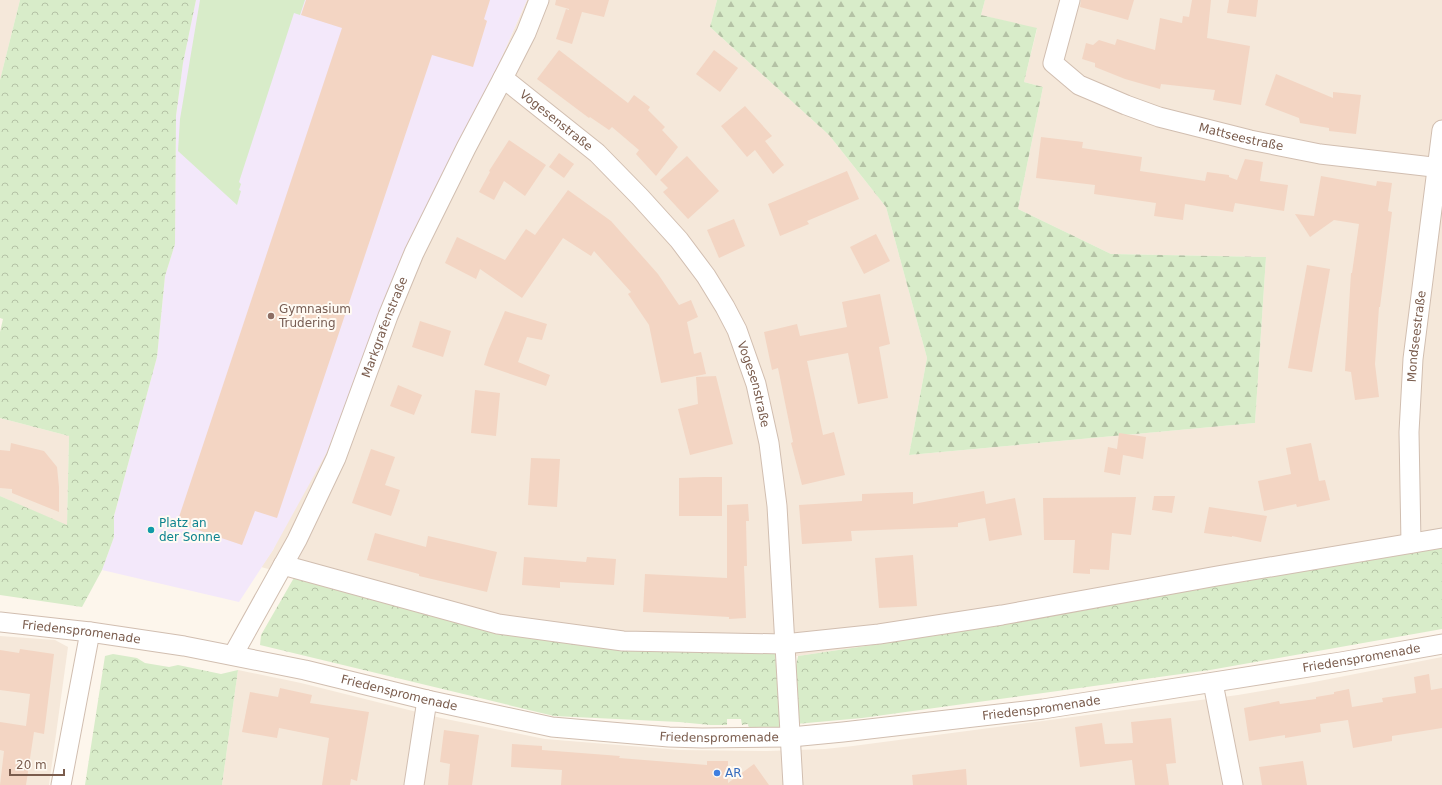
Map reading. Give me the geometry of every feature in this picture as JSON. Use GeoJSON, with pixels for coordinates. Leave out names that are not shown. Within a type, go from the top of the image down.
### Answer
{"type":"FeatureCollection","features":[{"type":"Feature","properties":{"kind":"street","name":"Markgrafenstraße"},"geometry":{"type":"LineString","coordinates":[[233,655],[297,540],[336,458],[388,316],[414,253],[466,148],[526,33],[539,0]]}},
{"type":"Feature","properties":{"kind":"street","name":"Mattseestraße"},"geometry":{"type":"LineString","coordinates":[[1070,0],[1053,63],[1079,85],[1159,117],[1250,140],[1320,154],[1439,167]]}},
{"type":"Feature","properties":{"kind":"street","name":"Vogesenstraße"},"geometry":{"type":"LineString","coordinates":[[503,78],[597,153],[640,197],[679,240],[706,276],[737,330],[756,384],[769,443],[777,506],[793,785]]}},
{"type":"Feature","properties":{"kind":"street","name":"Mondseestraße"},"geometry":{"type":"LineString","coordinates":[[1411,543],[1409,432],[1413,359],[1439,167],[1442,130]]}},
{"type":"Feature","properties":{"kind":"street"},"geometry":{"type":"LineString","coordinates":[[283,565],[498,624],[623,641],[784,644],[879,634],[1002,615],[1217,576],[1442,538]]}},
{"type":"Feature","properties":{"kind":"street","name":"Friedenspromenade"},"geometry":{"type":"LineString","coordinates":[[0,622],[161,642],[233,655],[305,670],[427,700],[552,727],[689,737],[791,737],[1043,709],[1213,683],[1442,644]]}},
{"type":"Feature","properties":{"kind":"street"},"geometry":{"type":"LineString","coordinates":[[61,785],[90,632]]}},
{"type":"Feature","properties":{"kind":"street"},"geometry":{"type":"LineString","coordinates":[[1213,683],[1233,785]]}},
{"type":"Feature","properties":{"kind":"street"},"geometry":{"type":"LineString","coordinates":[[414,785],[427,700]]}},
{"type":"Feature","properties":{"kind":"shaded area"},"geometry":{"type":"Polygon","coordinates":[[[0,0],[20,0],[0,80],[0,0]]]}},
{"type":"Feature","properties":{"kind":"shaded area","name":"Gymnasium Trudering"},"geometry":{"type":"Polygon","coordinates":[[[196,0],[527,0],[496,70],[406,252],[327,452],[273,550],[239,602],[102,570],[114,537],[114,516],[157,357],[165,276],[175,244],[176,116],[183,63],[196,0]]]}},
{"type":"Feature","properties":{"kind":"shaded area"},"geometry":{"type":"Polygon","coordinates":[[[527,0],[717,0],[710,27],[829,135],[886,207],[927,358],[909,455],[1255,423],[1266,257],[1111,254],[1018,209],[1043,87],[1024,82],[1037,29],[981,15],[985,0],[1442,0],[1442,545],[878,644],[798,656],[496,631],[261,567],[273,550],[406,252],[496,70],[527,0]]]}},
{"type":"Feature","properties":{"kind":"shaded area"},"geometry":{"type":"Polygon","coordinates":[[[0,418],[69,436],[67,526],[0,496],[0,418]]]}},
{"type":"Feature","properties":{"kind":"shaded area"},"geometry":{"type":"Polygon","coordinates":[[[0,636],[55,640],[68,647],[49,785],[0,785],[0,636]]]}},
{"type":"Feature","properties":{"kind":"shaded area"},"geometry":{"type":"Polygon","coordinates":[[[1442,657],[1442,785],[222,785],[238,670],[301,683],[441,718],[545,739],[680,750],[767,751],[825,749],[853,746],[1238,695],[1309,683],[1442,657]]]}},
{"type":"Feature","properties":{"kind":"green space"},"geometry":{"type":"Polygon","coordinates":[[[20,0],[196,0],[183,63],[176,116],[175,244],[165,276],[157,357],[114,516],[114,537],[102,570],[82,607],[0,595],[0,496],[67,525],[69,436],[0,418],[0,332],[3,319],[0,318],[0,80],[20,0]]]}},
{"type":"Feature","properties":{"kind":"green space"},"geometry":{"type":"Polygon","coordinates":[[[200,0],[305,0],[300,15],[294,13],[239,182],[241,184],[239,190],[241,191],[237,205],[178,151],[180,119],[200,0]]]}},
{"type":"Feature","properties":{"kind":"green space"},"geometry":{"type":"Polygon","coordinates":[[[717,0],[985,0],[981,15],[1037,28],[1024,82],[1043,87],[1018,209],[1111,254],[1266,257],[1255,423],[909,455],[927,358],[886,207],[829,135],[710,27],[717,0]]]}},
{"type":"Feature","properties":{"kind":"green space"},"geometry":{"type":"Polygon","coordinates":[[[1442,545],[1442,629],[1210,670],[862,718],[796,724],[794,676],[798,656],[879,644],[1442,545]]]}},
{"type":"Feature","properties":{"kind":"green space"},"geometry":{"type":"Polygon","coordinates":[[[295,576],[496,631],[775,653],[781,728],[749,728],[748,724],[742,725],[741,719],[727,719],[727,725],[710,725],[679,722],[554,716],[260,645],[261,635],[295,576]]]}},
{"type":"Feature","properties":{"kind":"green space"},"geometry":{"type":"Polygon","coordinates":[[[113,654],[137,658],[145,663],[169,667],[178,665],[221,674],[238,670],[222,785],[85,785],[105,656],[113,654]]]}},
{"type":"Feature","properties":{"kind":"building"},"geometry":{"type":"Polygon","coordinates":[[[306,0],[490,0],[484,19],[487,21],[473,67],[432,55],[277,518],[255,511],[242,545],[177,523],[342,28],[301,15],[306,0]]]}},
{"type":"Feature","properties":{"kind":"building"},"geometry":{"type":"Polygon","coordinates":[[[556,0],[609,0],[604,17],[582,12],[572,44],[556,39],[566,9],[569,9],[555,5],[556,0]]]}},
{"type":"Feature","properties":{"kind":"building"},"geometry":{"type":"Polygon","coordinates":[[[1081,0],[1134,0],[1128,20],[1080,7],[1081,0]]]}},
{"type":"Feature","properties":{"kind":"building"},"geometry":{"type":"Polygon","coordinates":[[[1192,0],[1211,0],[1207,38],[1250,46],[1241,105],[1213,100],[1215,90],[1161,84],[1160,89],[1125,79],[1095,67],[1095,63],[1082,59],[1086,43],[1093,45],[1099,40],[1115,45],[1117,39],[1155,50],[1160,18],[1182,23],[1183,16],[1189,17],[1192,0]]]}},
{"type":"Feature","properties":{"kind":"building"},"geometry":{"type":"Polygon","coordinates":[[[1229,0],[1258,0],[1256,17],[1227,13],[1229,0]]]}},
{"type":"Feature","properties":{"kind":"building"},"geometry":{"type":"Polygon","coordinates":[[[559,50],[628,103],[634,95],[650,107],[648,110],[665,127],[662,130],[678,147],[656,176],[636,154],[639,150],[612,127],[609,130],[590,117],[589,118],[537,79],[559,50]]]}},
{"type":"Feature","properties":{"kind":"building"},"geometry":{"type":"Polygon","coordinates":[[[714,50],[738,68],[720,92],[696,74],[714,50]]]}},
{"type":"Feature","properties":{"kind":"building"},"geometry":{"type":"Polygon","coordinates":[[[1276,74],[1333,98],[1333,92],[1361,95],[1356,134],[1329,131],[1329,128],[1300,123],[1299,118],[1265,105],[1276,74]]]}},
{"type":"Feature","properties":{"kind":"building"},"geometry":{"type":"Polygon","coordinates":[[[745,106],[772,136],[765,141],[784,165],[773,174],[755,150],[747,157],[721,126],[745,106]]]}},
{"type":"Feature","properties":{"kind":"building"},"geometry":{"type":"Polygon","coordinates":[[[1041,137],[1083,142],[1082,148],[1142,157],[1140,171],[1205,181],[1207,172],[1229,175],[1229,177],[1237,180],[1245,159],[1263,162],[1260,181],[1288,185],[1284,211],[1235,203],[1233,212],[1185,204],[1183,220],[1154,216],[1156,203],[1094,194],[1095,185],[1036,178],[1041,137]]]}},
{"type":"Feature","properties":{"kind":"building"},"geometry":{"type":"Polygon","coordinates":[[[509,140],[546,165],[525,196],[504,181],[494,200],[479,192],[490,172],[489,171],[509,140]]]}},
{"type":"Feature","properties":{"kind":"building"},"geometry":{"type":"Polygon","coordinates":[[[559,153],[574,164],[564,178],[549,167],[559,153]]]}},
{"type":"Feature","properties":{"kind":"building"},"geometry":{"type":"Polygon","coordinates":[[[687,156],[719,191],[688,219],[663,192],[668,188],[660,180],[687,156]]]}},
{"type":"Feature","properties":{"kind":"building"},"geometry":{"type":"Polygon","coordinates":[[[847,171],[859,199],[807,221],[809,224],[780,236],[768,204],[847,171]]]}},
{"type":"Feature","properties":{"kind":"building"},"geometry":{"type":"Polygon","coordinates":[[[1321,176],[1376,186],[1377,181],[1392,183],[1388,211],[1392,212],[1379,307],[1375,364],[1379,397],[1355,400],[1351,372],[1345,371],[1351,273],[1359,224],[1334,220],[1310,237],[1295,214],[1314,216],[1321,176]]]}},
{"type":"Feature","properties":{"kind":"building"},"geometry":{"type":"Polygon","coordinates":[[[568,190],[611,221],[658,274],[679,305],[691,300],[698,317],[687,322],[694,354],[701,352],[706,374],[661,383],[649,325],[628,294],[631,292],[594,251],[591,256],[563,238],[522,298],[480,269],[476,279],[445,263],[457,237],[505,260],[526,229],[535,235],[568,190]]]}},
{"type":"Feature","properties":{"kind":"building"},"geometry":{"type":"Polygon","coordinates":[[[734,219],[745,246],[719,258],[707,230],[734,219]]]}},
{"type":"Feature","properties":{"kind":"building"},"geometry":{"type":"Polygon","coordinates":[[[876,234],[890,261],[864,274],[850,247],[876,234]]]}},
{"type":"Feature","properties":{"kind":"building"},"geometry":{"type":"Polygon","coordinates":[[[1307,265],[1330,269],[1312,372],[1288,368],[1307,265]]]}},
{"type":"Feature","properties":{"kind":"building"},"geometry":{"type":"Polygon","coordinates":[[[880,294],[890,344],[879,347],[888,398],[858,404],[848,353],[807,361],[823,435],[834,432],[845,475],[802,485],[791,443],[793,442],[778,368],[772,370],[764,332],[797,324],[800,336],[847,327],[842,302],[880,294]]]}},
{"type":"Feature","properties":{"kind":"building"},"geometry":{"type":"Polygon","coordinates":[[[505,311],[547,324],[542,340],[527,337],[518,362],[550,375],[546,386],[484,365],[505,311]]]}},
{"type":"Feature","properties":{"kind":"building"},"geometry":{"type":"Polygon","coordinates":[[[420,321],[451,331],[443,357],[412,347],[420,321]]]}},
{"type":"Feature","properties":{"kind":"building"},"geometry":{"type":"Polygon","coordinates":[[[716,376],[733,444],[690,455],[678,409],[698,404],[696,377],[716,376]]]}},
{"type":"Feature","properties":{"kind":"building"},"geometry":{"type":"Polygon","coordinates":[[[398,385],[422,395],[414,415],[390,406],[398,385]]]}},
{"type":"Feature","properties":{"kind":"building"},"geometry":{"type":"Polygon","coordinates":[[[475,390],[500,393],[496,436],[471,433],[475,390]]]}},
{"type":"Feature","properties":{"kind":"building"},"geometry":{"type":"Polygon","coordinates":[[[1119,433],[1146,437],[1143,459],[1123,455],[1120,475],[1104,472],[1108,447],[1117,449],[1119,433]]]}},
{"type":"Feature","properties":{"kind":"building"},"geometry":{"type":"Polygon","coordinates":[[[11,443],[44,451],[57,467],[59,512],[12,493],[12,489],[0,488],[0,450],[10,451],[11,443]]]}},
{"type":"Feature","properties":{"kind":"building"},"geometry":{"type":"Polygon","coordinates":[[[1311,443],[1319,481],[1325,480],[1330,500],[1297,507],[1296,504],[1264,511],[1258,481],[1291,474],[1286,448],[1311,443]]]}},
{"type":"Feature","properties":{"kind":"building"},"geometry":{"type":"Polygon","coordinates":[[[371,449],[395,457],[385,485],[400,490],[391,516],[352,503],[371,449]]]}},
{"type":"Feature","properties":{"kind":"building"},"geometry":{"type":"Polygon","coordinates":[[[531,458],[560,459],[557,507],[528,505],[531,458]]]}},
{"type":"Feature","properties":{"kind":"building"},"geometry":{"type":"Polygon","coordinates":[[[722,477],[722,516],[679,516],[679,478],[722,477]]]}},
{"type":"Feature","properties":{"kind":"building"},"geometry":{"type":"Polygon","coordinates":[[[984,491],[986,504],[1015,498],[1022,535],[989,541],[985,518],[958,523],[958,527],[851,531],[852,541],[802,544],[799,505],[862,501],[862,494],[913,492],[913,504],[984,491]]]}},
{"type":"Feature","properties":{"kind":"building"},"geometry":{"type":"Polygon","coordinates":[[[1154,496],[1175,496],[1172,513],[1152,510],[1154,496]]]}},
{"type":"Feature","properties":{"kind":"building"},"geometry":{"type":"Polygon","coordinates":[[[1136,497],[1131,535],[1112,533],[1109,570],[1090,569],[1090,574],[1073,573],[1075,540],[1044,540],[1043,498],[1136,497]]]}},
{"type":"Feature","properties":{"kind":"building"},"geometry":{"type":"Polygon","coordinates":[[[748,504],[749,521],[746,521],[747,566],[744,566],[746,618],[729,619],[729,617],[643,612],[645,574],[727,578],[727,505],[748,504]]]}},
{"type":"Feature","properties":{"kind":"building"},"geometry":{"type":"Polygon","coordinates":[[[1209,507],[1267,516],[1261,542],[1232,536],[1204,533],[1209,507]]]}},
{"type":"Feature","properties":{"kind":"building"},"geometry":{"type":"Polygon","coordinates":[[[375,533],[426,547],[428,536],[497,552],[487,592],[419,576],[419,574],[367,560],[375,533]]]}},
{"type":"Feature","properties":{"kind":"building"},"geometry":{"type":"Polygon","coordinates":[[[913,555],[917,606],[879,608],[875,558],[913,555]]]}},
{"type":"Feature","properties":{"kind":"building"},"geometry":{"type":"Polygon","coordinates":[[[524,557],[586,562],[587,557],[616,559],[614,585],[560,582],[560,588],[522,585],[524,557]]]}},
{"type":"Feature","properties":{"kind":"building"},"geometry":{"type":"Polygon","coordinates":[[[20,649],[54,654],[44,734],[34,732],[26,785],[0,785],[4,751],[0,750],[0,722],[26,726],[30,694],[0,690],[0,650],[19,653],[20,649]]]}},
{"type":"Feature","properties":{"kind":"building"},"geometry":{"type":"Polygon","coordinates":[[[1429,674],[1431,690],[1442,688],[1442,728],[1392,736],[1392,741],[1353,748],[1348,720],[1320,724],[1321,732],[1285,738],[1285,735],[1249,741],[1244,708],[1279,701],[1280,704],[1316,699],[1316,697],[1334,694],[1334,692],[1349,689],[1352,707],[1383,702],[1382,698],[1416,693],[1414,677],[1429,674]]]}},
{"type":"Feature","properties":{"kind":"building"},"geometry":{"type":"Polygon","coordinates":[[[280,688],[312,695],[310,703],[369,712],[357,781],[351,779],[350,785],[322,785],[329,738],[279,728],[277,738],[242,732],[250,692],[278,697],[280,688]]]}},
{"type":"Feature","properties":{"kind":"building"},"geometry":{"type":"Polygon","coordinates":[[[1171,718],[1176,763],[1166,764],[1169,785],[1135,785],[1132,760],[1080,767],[1075,727],[1102,723],[1105,744],[1133,743],[1131,722],[1171,718]]]}},
{"type":"Feature","properties":{"kind":"building"},"geometry":{"type":"Polygon","coordinates":[[[444,730],[479,735],[472,785],[448,785],[450,764],[440,762],[444,730]]]}},
{"type":"Feature","properties":{"kind":"building"},"geometry":{"type":"Polygon","coordinates":[[[512,744],[542,746],[542,750],[707,765],[707,761],[728,761],[728,783],[754,764],[769,785],[561,785],[562,770],[511,767],[512,744]]]}},
{"type":"Feature","properties":{"kind":"building"},"geometry":{"type":"Polygon","coordinates":[[[1303,761],[1307,785],[1262,785],[1259,767],[1303,761]]]}},
{"type":"Feature","properties":{"kind":"building"},"geometry":{"type":"Polygon","coordinates":[[[966,769],[967,785],[913,785],[912,775],[966,769]]]}},
{"type":"Feature","properties":{"kind":"place","name":"Gymnasium Trudering"},"geometry":{"type":"Point","coordinates":[271,316]}},
{"type":"Feature","properties":{"kind":"place","name":"Platz an der Sonne"},"geometry":{"type":"Point","coordinates":[151,530]}},
{"type":"Feature","properties":{"kind":"place","name":"AR"},"geometry":{"type":"Point","coordinates":[717,773]}}]}
